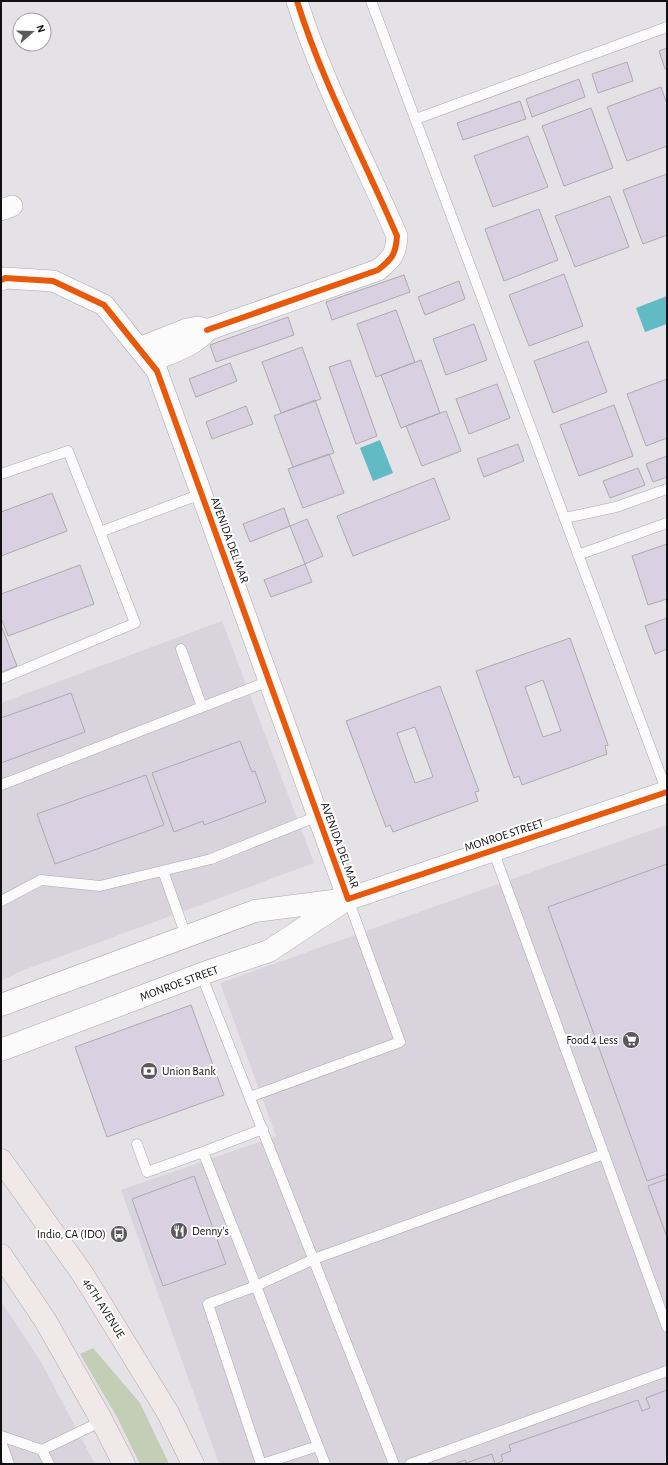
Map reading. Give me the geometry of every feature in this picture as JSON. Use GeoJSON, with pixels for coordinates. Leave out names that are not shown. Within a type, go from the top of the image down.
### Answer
{"type":"FeatureCollection","features":[{"type":"Feature","properties":{"kind":"main road","name":"MONROE STREET"},"geometry":{"type":"LineString","coordinates":[[1,1005],[255,912],[348,898],[667,792]]}},
{"type":"Feature","properties":{"kind":"main road","name":"MONROE STREET"},"geometry":{"type":"LineString","coordinates":[[1,1050],[201,974],[270,951],[348,898]]}},
{"type":"Feature","properties":{"kind":"main road","name":"46TH AVENUE"},"geometry":{"type":"LineString","coordinates":[[1,1160],[82,1273],[168,1412],[193,1464]]}},
{"type":"Feature","properties":{"kind":"main road"},"geometry":{"type":"LineString","coordinates":[[1,1255],[45,1320],[102,1421],[124,1464]]}},
{"type":"Feature","properties":{"kind":"street"},"geometry":{"type":"LineString","coordinates":[[145,355],[187,328],[198,327],[208,330],[378,270],[391,259],[396,247],[397,236],[335,101],[306,33],[297,1]]}},
{"type":"Feature","properties":{"kind":"street","name":"AVENIDA DEL MAR"},"geometry":{"type":"LineString","coordinates":[[1,280],[5,278],[53,281],[104,305],[157,371],[348,898]]}},
{"type":"Feature","properties":{"kind":"lane"},"geometry":{"type":"LineString","coordinates":[[371,1],[667,792]]}},
{"type":"Feature","properties":{"kind":"lane"},"geometry":{"type":"LineString","coordinates":[[416,119],[667,26]]}},
{"type":"Feature","properties":{"kind":"lane"},"geometry":{"type":"LineString","coordinates":[[1,474],[68,451],[136,623],[1,679]]}},
{"type":"Feature","properties":{"kind":"lane"},"geometry":{"type":"LineString","coordinates":[[564,518],[616,507],[667,489]]}},
{"type":"Feature","properties":{"kind":"lane"},"geometry":{"type":"LineString","coordinates":[[100,532],[201,494]]}},
{"type":"Feature","properties":{"kind":"lane"},"geometry":{"type":"LineString","coordinates":[[578,555],[667,524]]}},
{"type":"Feature","properties":{"kind":"lane"},"geometry":{"type":"LineString","coordinates":[[180,649],[202,707]]}},
{"type":"Feature","properties":{"kind":"lane"},"geometry":{"type":"LineString","coordinates":[[1,785],[269,681]]}},
{"type":"Feature","properties":{"kind":"lane"},"geometry":{"type":"LineString","coordinates":[[1,901],[41,880],[100,886],[210,859],[318,816]]}},
{"type":"Feature","properties":{"kind":"lane"},"geometry":{"type":"LineString","coordinates":[[493,850],[667,1327]]}},
{"type":"Feature","properties":{"kind":"lane"},"geometry":{"type":"LineString","coordinates":[[163,871],[186,936]]}},
{"type":"Feature","properties":{"kind":"lane"},"geometry":{"type":"LineString","coordinates":[[250,1097],[400,1042],[348,898]]}},
{"type":"Feature","properties":{"kind":"lane"},"geometry":{"type":"LineString","coordinates":[[201,974],[394,1464]]}},
{"type":"Feature","properties":{"kind":"lane"},"geometry":{"type":"LineString","coordinates":[[137,1144],[147,1172],[263,1129]]}},
{"type":"Feature","properties":{"kind":"lane"},"geometry":{"type":"LineString","coordinates":[[203,1152],[325,1464]]}},
{"type":"Feature","properties":{"kind":"lane"},"geometry":{"type":"LineString","coordinates":[[318,1446],[262,1464],[208,1304],[256,1286],[314,1259],[604,1154]]}},
{"type":"Feature","properties":{"kind":"lane"},"geometry":{"type":"LineString","coordinates":[[410,1464],[667,1371]]}},
{"type":"Feature","properties":{"kind":"lane"},"geometry":{"type":"LineString","coordinates":[[42,1450],[102,1421]]}},
{"type":"Feature","properties":{"kind":"lane"},"geometry":{"type":"LineString","coordinates":[[1,1436],[42,1450],[49,1464]]}},
{"type":"Feature","properties":{"kind":"lane"},"geometry":{"type":"LineString","coordinates":[[1,1442],[9,1464]]}},
{"type":"Feature","properties":{"kind":"shaded area"},"geometry":{"type":"Polygon","coordinates":[[[222,621],[314,863],[21,971],[1,981],[1,703],[222,621]]]}},
{"type":"Feature","properties":{"kind":"shaded area"},"geometry":{"type":"Polygon","coordinates":[[[667,825],[667,1464],[219,1464],[121,1190],[276,1136],[220,983],[667,825]]]}},
{"type":"Feature","properties":{"kind":"shaded area"},"geometry":{"type":"Polygon","coordinates":[[[1,1301],[41,1362],[95,1464],[1,1464],[1,1301]]]}},
{"type":"Feature","properties":{"kind":"green space"},"geometry":{"type":"Polygon","coordinates":[[[93,1348],[140,1403],[169,1464],[140,1464],[117,1417],[80,1354],[93,1348]]]}},
{"type":"Feature","properties":{"kind":"water"},"geometry":{"type":"Polygon","coordinates":[[[667,296],[667,324],[645,332],[636,308],[667,296]]]}},
{"type":"Feature","properties":{"kind":"water"},"geometry":{"type":"Polygon","coordinates":[[[380,440],[393,473],[373,481],[360,448],[380,440]]]}},
{"type":"Feature","properties":{"kind":"building"},"geometry":{"type":"Polygon","coordinates":[[[667,48],[667,68],[665,69],[659,51],[667,48]]]}},
{"type":"Feature","properties":{"kind":"building"},"geometry":{"type":"Polygon","coordinates":[[[627,62],[633,81],[598,93],[592,74],[627,62]]]}},
{"type":"Feature","properties":{"kind":"building"},"geometry":{"type":"Polygon","coordinates":[[[579,79],[585,97],[532,117],[526,99],[579,79]]]}},
{"type":"Feature","properties":{"kind":"building"},"geometry":{"type":"Polygon","coordinates":[[[661,87],[667,104],[667,146],[627,161],[607,107],[661,87]]]}},
{"type":"Feature","properties":{"kind":"building"},"geometry":{"type":"Polygon","coordinates":[[[520,101],[526,119],[463,140],[457,123],[520,101]]]}},
{"type":"Feature","properties":{"kind":"building"},"geometry":{"type":"Polygon","coordinates":[[[591,108],[613,168],[564,186],[542,126],[591,108]]]}},
{"type":"Feature","properties":{"kind":"building"},"geometry":{"type":"Polygon","coordinates":[[[528,136],[548,187],[493,207],[474,156],[528,136]]]}},
{"type":"Feature","properties":{"kind":"building"},"geometry":{"type":"Polygon","coordinates":[[[667,174],[667,235],[643,244],[623,190],[667,174]]]}},
{"type":"Feature","properties":{"kind":"building"},"geometry":{"type":"Polygon","coordinates":[[[610,196],[629,247],[575,267],[555,216],[610,196]]]}},
{"type":"Feature","properties":{"kind":"building"},"geometry":{"type":"Polygon","coordinates":[[[539,209],[558,260],[504,281],[485,229],[539,209]]]}},
{"type":"Feature","properties":{"kind":"building"},"geometry":{"type":"Polygon","coordinates":[[[564,274],[583,326],[529,346],[509,295],[564,274]]]}},
{"type":"Feature","properties":{"kind":"building"},"geometry":{"type":"Polygon","coordinates":[[[404,275],[410,292],[332,320],[326,302],[404,275]]]}},
{"type":"Feature","properties":{"kind":"building"},"geometry":{"type":"Polygon","coordinates":[[[459,281],[465,299],[425,315],[418,297],[459,281]]]}},
{"type":"Feature","properties":{"kind":"building"},"geometry":{"type":"Polygon","coordinates":[[[396,310],[415,362],[376,377],[357,324],[396,310]]]}},
{"type":"Feature","properties":{"kind":"building"},"geometry":{"type":"Polygon","coordinates":[[[288,317],[294,335],[216,362],[210,345],[288,317]]]}},
{"type":"Feature","properties":{"kind":"building"},"geometry":{"type":"Polygon","coordinates":[[[474,324],[487,360],[446,375],[433,339],[474,324]]]}},
{"type":"Feature","properties":{"kind":"building"},"geometry":{"type":"Polygon","coordinates":[[[588,341],[607,392],[553,413],[534,361],[588,341]]]}},
{"type":"Feature","properties":{"kind":"building"},"geometry":{"type":"Polygon","coordinates":[[[302,347],[321,399],[281,413],[262,362],[302,347]]]}},
{"type":"Feature","properties":{"kind":"building"},"geometry":{"type":"Polygon","coordinates":[[[350,360],[377,436],[356,444],[329,367],[350,360]]]}},
{"type":"Feature","properties":{"kind":"building"},"geometry":{"type":"Polygon","coordinates":[[[421,360],[440,413],[401,428],[381,375],[421,360]]]}},
{"type":"Feature","properties":{"kind":"building"},"geometry":{"type":"Polygon","coordinates":[[[230,363],[237,381],[196,397],[189,379],[230,363]]]}},
{"type":"Feature","properties":{"kind":"building"},"geometry":{"type":"Polygon","coordinates":[[[667,379],[667,438],[646,446],[627,394],[667,379]]]}},
{"type":"Feature","properties":{"kind":"building"},"geometry":{"type":"Polygon","coordinates":[[[497,384],[510,418],[469,434],[456,399],[497,384]]]}},
{"type":"Feature","properties":{"kind":"building"},"geometry":{"type":"Polygon","coordinates":[[[315,400],[334,453],[293,467],[274,416],[315,400]]]}},
{"type":"Feature","properties":{"kind":"building"},"geometry":{"type":"Polygon","coordinates":[[[614,405],[633,456],[579,476],[560,425],[614,405]]]}},
{"type":"Feature","properties":{"kind":"building"},"geometry":{"type":"Polygon","coordinates":[[[246,406],[253,424],[212,439],[206,422],[246,406]]]}},
{"type":"Feature","properties":{"kind":"building"},"geometry":{"type":"Polygon","coordinates":[[[446,411],[461,451],[422,466],[406,426],[446,411]]]}},
{"type":"Feature","properties":{"kind":"building"},"geometry":{"type":"Polygon","coordinates":[[[518,444],[524,461],[484,477],[477,459],[518,444]]]}},
{"type":"Feature","properties":{"kind":"building"},"geometry":{"type":"Polygon","coordinates":[[[329,454],[344,493],[303,508],[288,469],[329,454]]]}},
{"type":"Feature","properties":{"kind":"building"},"geometry":{"type":"Polygon","coordinates":[[[667,456],[667,477],[653,482],[646,464],[667,456]]]}},
{"type":"Feature","properties":{"kind":"building"},"geometry":{"type":"Polygon","coordinates":[[[638,468],[645,485],[610,498],[603,481],[638,468]]]}},
{"type":"Feature","properties":{"kind":"building"},"geometry":{"type":"Polygon","coordinates":[[[434,478],[450,519],[353,556],[337,516],[434,478]]]}},
{"type":"Feature","properties":{"kind":"building"},"geometry":{"type":"Polygon","coordinates":[[[52,493],[67,531],[1,556],[1,512],[52,493]]]}},
{"type":"Feature","properties":{"kind":"building"},"geometry":{"type":"Polygon","coordinates":[[[284,508],[290,526],[250,542],[243,524],[284,508]]]}},
{"type":"Feature","properties":{"kind":"building"},"geometry":{"type":"Polygon","coordinates":[[[307,519],[323,556],[305,564],[290,526],[307,519]]]}},
{"type":"Feature","properties":{"kind":"building"},"geometry":{"type":"Polygon","coordinates":[[[667,544],[667,599],[648,605],[632,556],[667,544]]]}},
{"type":"Feature","properties":{"kind":"building"},"geometry":{"type":"Polygon","coordinates":[[[305,564],[312,582],[271,597],[264,580],[305,564]]]}},
{"type":"Feature","properties":{"kind":"building"},"geometry":{"type":"Polygon","coordinates":[[[80,565],[94,604],[8,636],[1,618],[1,594],[80,565]]]}},
{"type":"Feature","properties":{"kind":"building"},"geometry":{"type":"Polygon","coordinates":[[[667,618],[667,649],[655,654],[645,626],[667,618]]]}},
{"type":"Feature","properties":{"kind":"building"},"geometry":{"type":"Polygon","coordinates":[[[1,625],[17,666],[1,672],[1,625]]]}},
{"type":"Feature","properties":{"kind":"building"},"geometry":{"type":"Polygon","coordinates":[[[570,638],[608,745],[605,746],[607,754],[522,785],[519,776],[514,778],[476,671],[570,638]],[[543,680],[525,687],[543,737],[561,731],[543,680]]]}},
{"type":"Feature","properties":{"kind":"building"},"geometry":{"type":"Polygon","coordinates":[[[440,686],[479,791],[475,792],[478,801],[393,832],[390,825],[386,827],[346,721],[440,686]],[[415,727],[397,733],[415,783],[433,777],[415,727]]]}},
{"type":"Feature","properties":{"kind":"building"},"geometry":{"type":"Polygon","coordinates":[[[71,693],[85,732],[1,763],[1,718],[71,693]]]}},
{"type":"Feature","properties":{"kind":"building"},"geometry":{"type":"Polygon","coordinates":[[[240,741],[252,772],[255,771],[266,802],[204,825],[203,821],[174,832],[152,773],[240,741]]]}},
{"type":"Feature","properties":{"kind":"building"},"geometry":{"type":"Polygon","coordinates":[[[146,775],[164,825],[55,864],[37,814],[146,775]]]}},
{"type":"Feature","properties":{"kind":"building","name":"Food 4 Less"},"geometry":{"type":"Polygon","coordinates":[[[667,864],[667,1174],[647,1181],[548,907],[667,864]]]}},
{"type":"Feature","properties":{"kind":"building","name":"Union Bank"},"geometry":{"type":"Polygon","coordinates":[[[191,1005],[224,1095],[107,1137],[75,1047],[191,1005]]]}},
{"type":"Feature","properties":{"kind":"building","name":"Denny's"},"geometry":{"type":"Polygon","coordinates":[[[194,1176],[226,1264],[163,1286],[132,1199],[194,1176]]]}},
{"type":"Feature","properties":{"kind":"building"},"geometry":{"type":"Polygon","coordinates":[[[667,1179],[667,1237],[648,1186],[667,1179]]]}},
{"type":"Feature","properties":{"kind":"building"},"geometry":{"type":"Polygon","coordinates":[[[667,1390],[667,1464],[495,1464],[503,1461],[501,1455],[511,1451],[509,1445],[638,1400],[642,1411],[650,1408],[646,1398],[667,1390]]]}},
{"type":"Feature","properties":{"kind":"building"},"geometry":{"type":"Polygon","coordinates":[[[492,1454],[495,1464],[454,1464],[465,1460],[466,1463],[492,1454]]]}},
{"type":"Feature","properties":{"kind":"cycle path"},"geometry":{"type":"LineString","coordinates":[[207,330],[378,270],[387,263],[396,247],[397,236],[318,61],[297,1]]}},
{"type":"Feature","properties":{"kind":"cycle path"},"geometry":{"type":"LineString","coordinates":[[1,280],[5,278],[53,281],[104,305],[157,371],[348,899],[667,792]]}},
{"type":"Feature","properties":{"kind":"place","name":"Food 4 Less"},"geometry":{"type":"Point","coordinates":[631,1040]}},
{"type":"Feature","properties":{"kind":"place","name":"Union Bank"},"geometry":{"type":"Point","coordinates":[149,1071]}},
{"type":"Feature","properties":{"kind":"place","name":"Denny's"},"geometry":{"type":"Point","coordinates":[179,1231]}},
{"type":"Feature","properties":{"kind":"place","name":"Indio, CA (IDO)"},"geometry":{"type":"Point","coordinates":[119,1234]}}]}
